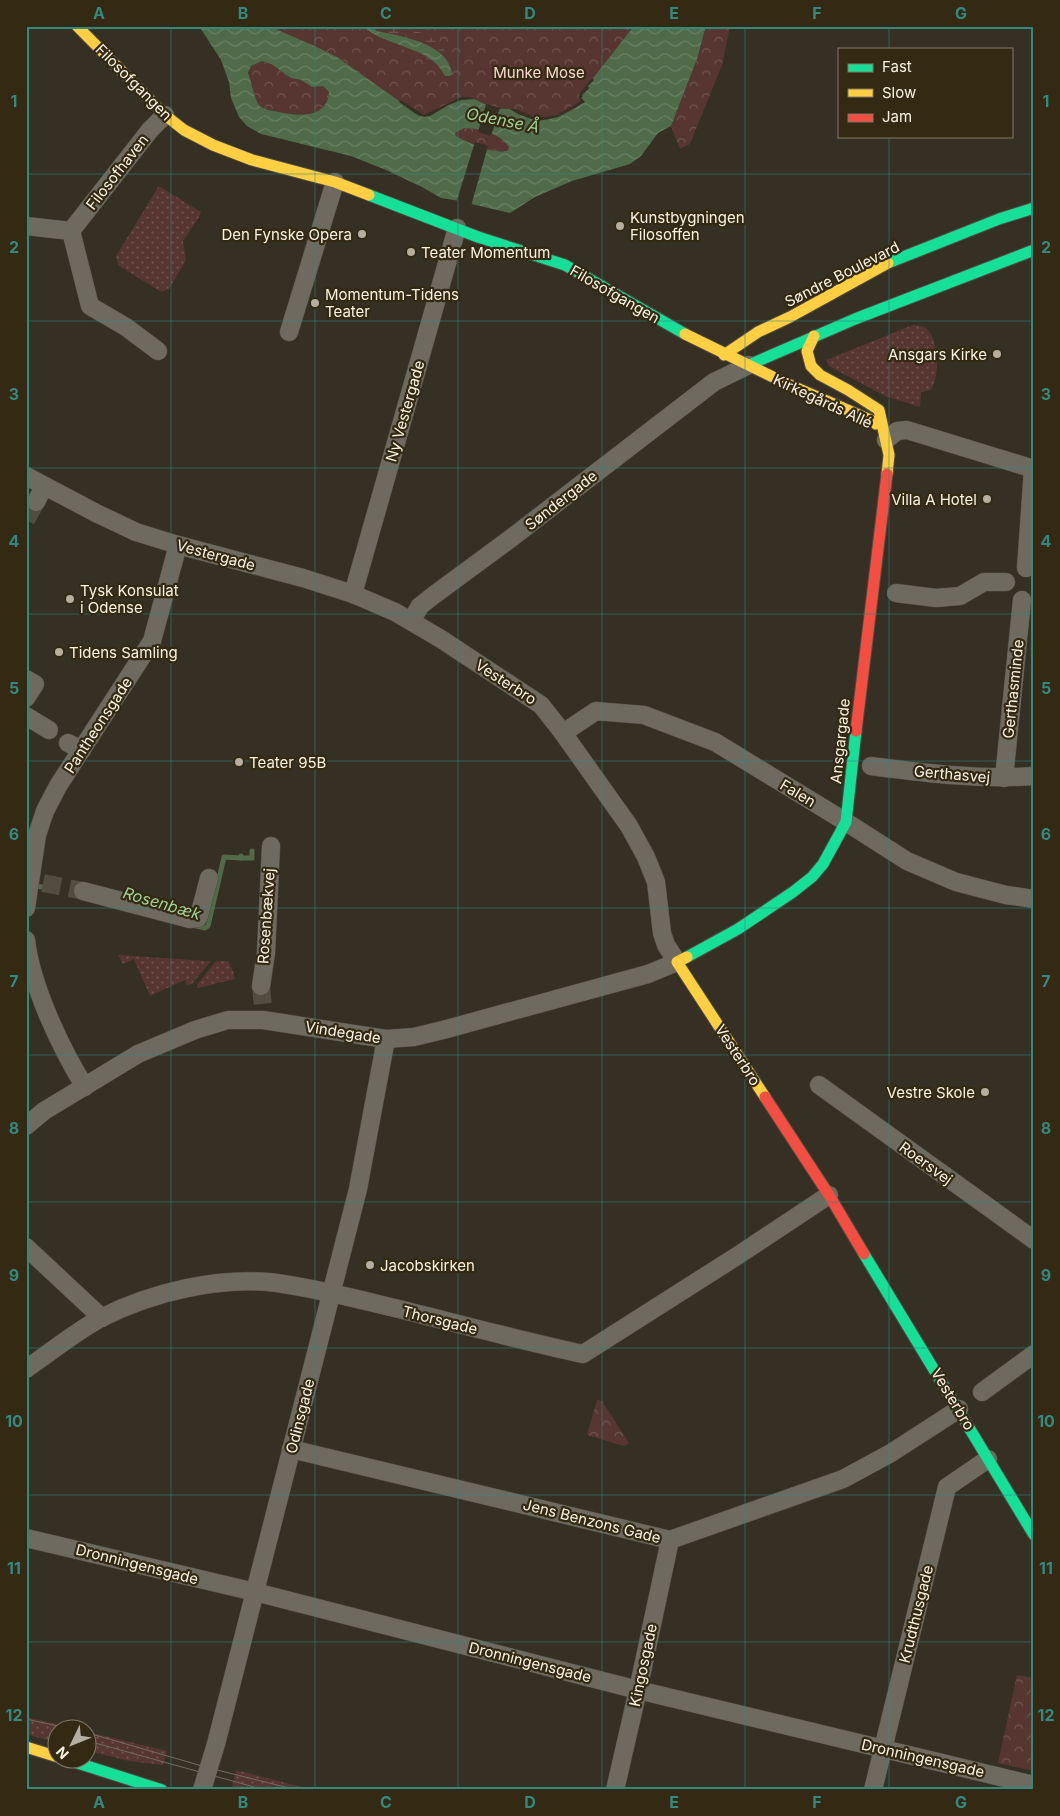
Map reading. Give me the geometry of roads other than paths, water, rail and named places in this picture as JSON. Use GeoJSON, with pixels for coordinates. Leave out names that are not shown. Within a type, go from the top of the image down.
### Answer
{"type":"FeatureCollection","features":[{"type":"Feature","properties":{"kind":"main road","name":"Filosofgangen"},"geometry":{"type":"LineString","coordinates":[[77,26],[165,115],[184,130],[213,145],[252,160],[335,182],[456,228],[565,265],[637,308],[724,355],[754,353]]}},
{"type":"Feature","properties":{"kind":"main road","name":"Søndre Boulevard"},"geometry":{"type":"LineString","coordinates":[[724,355],[758,332],[790,317],[889,263],[999,219],[1034,208]]}},
{"type":"Feature","properties":{"kind":"main road"},"geometry":{"type":"LineString","coordinates":[[754,353],[768,338],[837,304],[940,244]]}},
{"type":"Feature","properties":{"kind":"main road"},"geometry":{"type":"LineString","coordinates":[[754,353],[814,336],[932,288],[1034,250]]}},
{"type":"Feature","properties":{"kind":"main road","name":"Ansgargade"},"geometry":{"type":"LineString","coordinates":[[677,962],[736,930],[789,895],[812,877],[829,856],[846,822],[889,455],[879,410],[820,375],[811,366],[807,351],[814,336]]}},
{"type":"Feature","properties":{"kind":"main road","name":"Kirkegårds Allé"},"geometry":{"type":"LineString","coordinates":[[754,353],[873,421],[880,428],[886,440]]}},
{"type":"Feature","properties":{"kind":"main road","name":"Vesterbro"},"geometry":{"type":"LineString","coordinates":[[677,962],[829,1195],[1034,1534]]}},
{"type":"Feature","properties":{"kind":"main road"},"geometry":{"type":"LineString","coordinates":[[26,1747],[48,1754]]}},
{"type":"Feature","properties":{"kind":"main road"},"geometry":{"type":"LineString","coordinates":[[93,1768],[162,1790]]}},
{"type":"Feature","properties":{"kind":"street","name":"Filosofhaven"},"geometry":{"type":"LineString","coordinates":[[71,231],[150,130],[165,115]]}},
{"type":"Feature","properties":{"kind":"street"},"geometry":{"type":"LineString","coordinates":[[289,332],[335,182]]}},
{"type":"Feature","properties":{"kind":"street"},"geometry":{"type":"LineString","coordinates":[[26,226],[71,231],[90,306],[126,328],[158,351]]}},
{"type":"Feature","properties":{"kind":"street","name":"Ny Vestergade"},"geometry":{"type":"LineString","coordinates":[[353,594],[456,228]]}},
{"type":"Feature","properties":{"kind":"street","name":"Søndergade"},"geometry":{"type":"LineString","coordinates":[[411,620],[420,606],[434,595],[754,353]]}},
{"type":"Feature","properties":{"kind":"street"},"geometry":{"type":"LineString","coordinates":[[714,382],[724,355]]}},
{"type":"Feature","properties":{"kind":"street","name":"Kirkegårds Allé"},"geometry":{"type":"LineString","coordinates":[[886,440],[897,431],[907,430],[1033,469]]}},
{"type":"Feature","properties":{"kind":"street"},"geometry":{"type":"LineString","coordinates":[[1028,598],[1012,596],[1006,588],[1006,582],[1012,571],[1020,568],[1030,571],[1033,469]]}},
{"type":"Feature","properties":{"kind":"street","name":"Vestergade"},"geometry":{"type":"LineString","coordinates":[[26,476],[96,514],[136,532],[303,578],[353,594],[411,620]]}},
{"type":"Feature","properties":{"kind":"street"},"geometry":{"type":"LineString","coordinates":[[36,502],[44,486]]}},
{"type":"Feature","properties":{"kind":"street","name":"Pantheonsgade"},"geometry":{"type":"LineString","coordinates":[[26,908],[26,900],[36,881],[30,852],[45,812],[75,746],[152,641],[178,545]]}},
{"type":"Feature","properties":{"kind":"street"},"geometry":{"type":"LineString","coordinates":[[896,593],[936,598],[960,596],[984,582],[1006,582]]}},
{"type":"Feature","properties":{"kind":"street","name":"Gerthasminde"},"geometry":{"type":"LineString","coordinates":[[1004,778],[1028,598]]}},
{"type":"Feature","properties":{"kind":"street","name":"Vesterbro"},"geometry":{"type":"LineString","coordinates":[[411,620],[541,705],[563,733],[629,826],[646,857],[656,882],[662,933],[666,945],[677,962]]}},
{"type":"Feature","properties":{"kind":"street"},"geometry":{"type":"LineString","coordinates":[[26,678],[35,684],[26,698]]}},
{"type":"Feature","properties":{"kind":"street","name":"Falen"},"geometry":{"type":"LineString","coordinates":[[563,733],[596,711],[644,715],[715,742],[907,861],[956,882],[1006,895],[1034,899]]}},
{"type":"Feature","properties":{"kind":"street"},"geometry":{"type":"LineString","coordinates":[[26,716],[49,730]]}},
{"type":"Feature","properties":{"kind":"street","name":"Gerthasvej"},"geometry":{"type":"LineString","coordinates":[[871,766],[948,776],[1004,778],[1034,776]]}},
{"type":"Feature","properties":{"kind":"street","name":"Rosenbækvej"},"geometry":{"type":"LineString","coordinates":[[261,986],[266,953],[271,846]]}},
{"type":"Feature","properties":{"kind":"street"},"geometry":{"type":"LineString","coordinates":[[82,891],[190,919],[198,918],[210,878]]}},
{"type":"Feature","properties":{"kind":"street"},"geometry":{"type":"LineString","coordinates":[[26,945],[39,993],[69,1058],[85,1087]]}},
{"type":"Feature","properties":{"kind":"street","name":"Vindegade"},"geometry":{"type":"LineString","coordinates":[[26,1126],[44,1111],[138,1054],[195,1030],[228,1020],[263,1014],[386,1040],[414,1037],[648,974],[677,962]]}},
{"type":"Feature","properties":{"kind":"street","name":"Odinsgade"},"geometry":{"type":"LineString","coordinates":[[202,1790],[216,1744],[358,1189],[386,1040]]}},
{"type":"Feature","properties":{"kind":"street","name":"Roersvej"},"geometry":{"type":"LineString","coordinates":[[819,1085],[1034,1240]]}},
{"type":"Feature","properties":{"kind":"street","name":"Thorsgade"},"geometry":{"type":"LineString","coordinates":[[26,1370],[102,1318],[151,1298],[212,1284],[242,1282],[276,1283],[331,1292],[583,1354],[829,1195]]}},
{"type":"Feature","properties":{"kind":"street"},"geometry":{"type":"LineString","coordinates":[[26,1247],[102,1318]]}},
{"type":"Feature","properties":{"kind":"street"},"geometry":{"type":"LineString","coordinates":[[982,1392],[1034,1354]]}},
{"type":"Feature","properties":{"kind":"street","name":"Jens Benzons Gade"},"geometry":{"type":"LineString","coordinates":[[291,1449],[670,1540],[843,1479],[891,1453],[959,1410]]}},
{"type":"Feature","properties":{"kind":"street","name":"Krudthusgade"},"geometry":{"type":"LineString","coordinates":[[873,1790],[947,1487],[988,1459]]}},
{"type":"Feature","properties":{"kind":"street","name":"Dronningensgade"},"geometry":{"type":"LineString","coordinates":[[26,1538],[255,1592],[638,1690],[1034,1785]]}},
{"type":"Feature","properties":{"kind":"street","name":"Kingosgade"},"geometry":{"type":"LineString","coordinates":[[615,1790],[670,1540]]}},
{"type":"Feature","properties":{"kind":"water","name":"Odense Å"},"geometry":{"type":"Polygon","coordinates":[[[199,26],[269,26],[337,57],[420,116],[434,113],[459,101],[474,99],[494,108],[510,109],[531,119],[545,120],[566,113],[584,102],[581,97],[589,88],[587,86],[634,26],[706,26],[697,59],[671,126],[658,133],[641,156],[630,164],[572,181],[535,197],[510,213],[441,198],[386,170],[351,156],[261,134],[247,126],[239,117],[231,98],[229,82],[221,60],[199,26]],[[262,61],[251,66],[248,73],[256,100],[260,106],[272,111],[303,115],[310,114],[323,107],[329,92],[323,86],[312,87],[301,80],[291,78],[271,64],[262,61]],[[464,128],[455,133],[456,136],[489,150],[508,150],[509,147],[505,142],[495,135],[483,130],[464,128]]]}},
{"type":"Feature","properties":{"kind":"water"},"geometry":{"type":"Polygon","coordinates":[[[363,26],[371,26],[377,31],[410,39],[433,48],[449,63],[452,74],[445,76],[429,58],[419,52],[383,39],[363,26]]]}},
{"type":"Feature","properties":{"kind":"waterway"},"geometry":{"type":"LineString","coordinates":[[241,858],[252,858],[252,851]]}},
{"type":"Feature","properties":{"kind":"waterway","name":"Rosenbæk"},"geometry":{"type":"LineString","coordinates":[[192,925],[205,928],[208,926],[224,857],[241,858],[241,856]]}},
{"type":"Feature","properties":{"kind":"waterway","name":"Rosenbæk"},"geometry":{"type":"LineString","coordinates":[[36,886],[42,887]]}},
{"type":"Feature","properties":{"kind":"tunnel"},"geometry":{"type":"LineString","coordinates":[[26,520],[36,502]]}},
{"type":"Feature","properties":{"kind":"tunnel"},"geometry":{"type":"LineString","coordinates":[[43,883],[83,891]]}},
{"type":"Feature","properties":{"kind":"tunnel"},"geometry":{"type":"LineString","coordinates":[[261,986],[263,1007]]}},
{"type":"Feature","properties":{"kind":"tram line"},"geometry":{"type":"LineString","coordinates":[[26,1719],[48,1724]]}},
{"type":"Feature","properties":{"kind":"tram line"},"geometry":{"type":"LineString","coordinates":[[98,1736],[209,1768],[297,1790]]}},
{"type":"Feature","properties":{"kind":"tram line"},"geometry":{"type":"LineString","coordinates":[[98,1744],[265,1790]]}},
{"type":"Feature","properties":{"kind":"place","name":"Kunstbygningen Filosoffen"},"geometry":{"type":"Point","coordinates":[620,226]}},
{"type":"Feature","properties":{"kind":"place","name":"Den Fynske Opera"},"geometry":{"type":"Point","coordinates":[362,234]}},
{"type":"Feature","properties":{"kind":"place","name":"Teater Momentum"},"geometry":{"type":"Point","coordinates":[411,252]}},
{"type":"Feature","properties":{"kind":"place","name":"Momentum-Tidens Teater"},"geometry":{"type":"Point","coordinates":[315,303]}},
{"type":"Feature","properties":{"kind":"place","name":"Ansgars Kirke"},"geometry":{"type":"Point","coordinates":[997,354]}},
{"type":"Feature","properties":{"kind":"place","name":"Villa A Hotel"},"geometry":{"type":"Point","coordinates":[987,499]}},
{"type":"Feature","properties":{"kind":"place","name":"Tysk Konsulat i Odense"},"geometry":{"type":"Point","coordinates":[70,599]}},
{"type":"Feature","properties":{"kind":"place","name":"Tidens Samling"},"geometry":{"type":"Point","coordinates":[59,652]}},
{"type":"Feature","properties":{"kind":"place","name":"Teater 95B"},"geometry":{"type":"Point","coordinates":[239,762]}},
{"type":"Feature","properties":{"kind":"place","name":"Vestre Skole"},"geometry":{"type":"Point","coordinates":[985,1092]}},
{"type":"Feature","properties":{"kind":"place","name":"Jacobskirken"},"geometry":{"type":"Point","coordinates":[370,1265]}},
{"type":"Feature","properties":{"kind":"park label","name":"Munke Mose"},"geometry":{"type":"Point","coordinates":[539,72]}}]}
